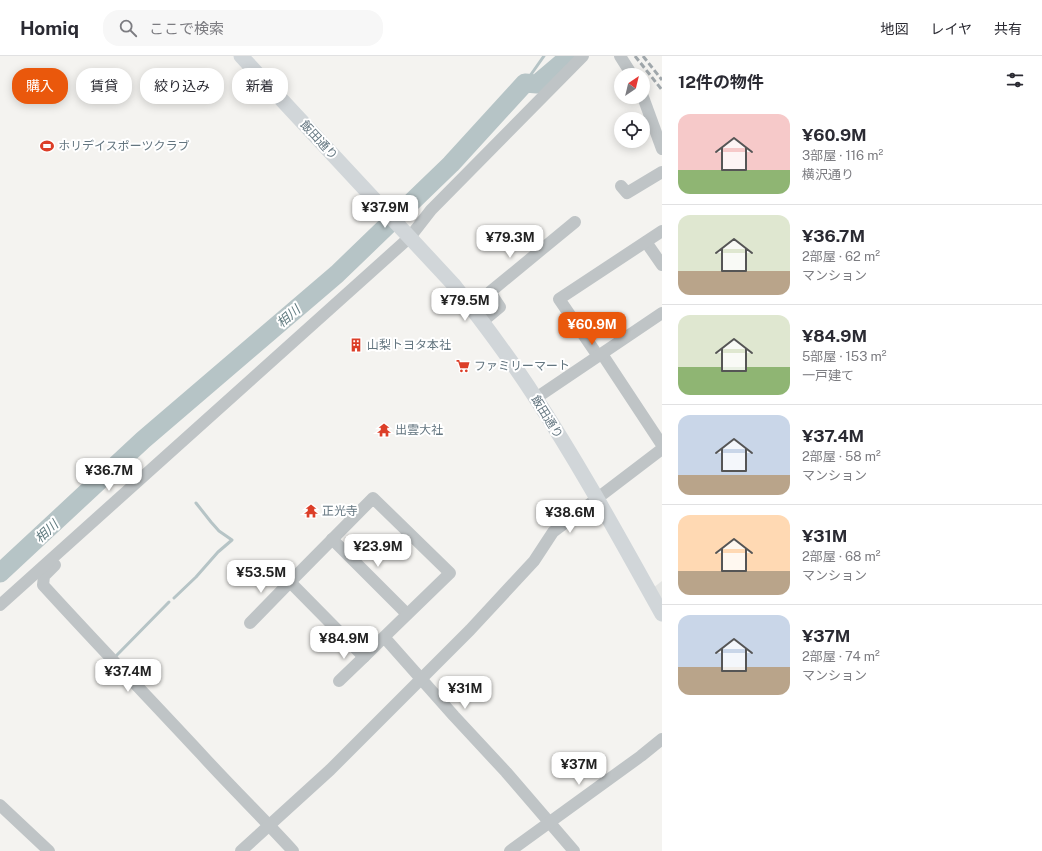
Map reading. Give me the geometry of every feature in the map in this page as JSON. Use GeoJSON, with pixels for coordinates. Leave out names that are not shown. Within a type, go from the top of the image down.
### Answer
{"type":"FeatureCollection","features":[{"type":"Feature","properties":{"kind":"main road","name":"飯田通り"},"geometry":{"type":"LineString","coordinates":[[241,56],[453,284],[482,322],[536,398],[598,498],[662,614]]}},
{"type":"Feature","properties":{"kind":"street"},"geometry":{"type":"LineString","coordinates":[[0,605],[409,236],[431,210],[583,56]]}},
{"type":"Feature","properties":{"kind":"street"},"geometry":{"type":"LineString","coordinates":[[620,56],[628,68]]}},
{"type":"Feature","properties":{"kind":"street"},"geometry":{"type":"LineString","coordinates":[[646,104],[662,148]]}},
{"type":"Feature","properties":{"kind":"street"},"geometry":{"type":"LineString","coordinates":[[621,186],[627,193],[662,172]]}},
{"type":"Feature","properties":{"kind":"street"},"geometry":{"type":"LineString","coordinates":[[482,322],[500,307],[490,292],[575,222]]}},
{"type":"Feature","properties":{"kind":"street"},"geometry":{"type":"LineString","coordinates":[[662,231],[559,299],[600,355],[662,445]]}},
{"type":"Feature","properties":{"kind":"street"},"geometry":{"type":"LineString","coordinates":[[646,242],[662,265]]}},
{"type":"Feature","properties":{"kind":"street"},"geometry":{"type":"LineString","coordinates":[[536,398],[662,313]]}},
{"type":"Feature","properties":{"kind":"street"},"geometry":{"type":"LineString","coordinates":[[242,851],[335,764],[470,630],[534,561],[553,532],[662,450]]}},
{"type":"Feature","properties":{"kind":"street"},"geometry":{"type":"LineString","coordinates":[[250,623],[373,498],[450,573],[339,681]]}},
{"type":"Feature","properties":{"kind":"street"},"geometry":{"type":"LineString","coordinates":[[87,527],[73,546],[44,576],[43,585],[293,851]]}},
{"type":"Feature","properties":{"kind":"street"},"geometry":{"type":"LineString","coordinates":[[332,539],[407,614]]}},
{"type":"Feature","properties":{"kind":"street"},"geometry":{"type":"LineString","coordinates":[[290,582],[364,657]]}},
{"type":"Feature","properties":{"kind":"street"},"geometry":{"type":"LineString","coordinates":[[384,638],[506,772],[574,851]]}},
{"type":"Feature","properties":{"kind":"street"},"geometry":{"type":"LineString","coordinates":[[510,851],[662,739]]}},
{"type":"Feature","properties":{"kind":"street"},"geometry":{"type":"LineString","coordinates":[[0,805],[49,851]]}},
{"type":"Feature","properties":{"kind":"shaded area"},"geometry":{"type":"Polygon","coordinates":[[[662,581],[662,614],[649,591],[662,581]]]}},
{"type":"Feature","properties":{"kind":"waterway"},"geometry":{"type":"LineString","coordinates":[[525,83],[544,56]]}},
{"type":"Feature","properties":{"kind":"waterway","name":"相川"},"geometry":{"type":"LineString","coordinates":[[0,573],[143,440],[337,274],[451,164],[525,83],[537,84],[570,56]]}},
{"type":"Feature","properties":{"kind":"waterway"},"geometry":{"type":"LineString","coordinates":[[174,598],[196,577],[218,552],[232,540],[219,531],[196,503]]}},
{"type":"Feature","properties":{"kind":"waterway"},"geometry":{"type":"LineString","coordinates":[[114,658],[169,602]]}},
{"type":"Feature","properties":{"kind":"railway"},"geometry":{"type":"LineString","coordinates":[[635,56],[662,90]]}},
{"type":"Feature","properties":{"kind":"railway"},"geometry":{"type":"LineString","coordinates":[[643,56],[662,80]]}},
{"type":"Feature","properties":{"kind":"place","name":"ホリデイスポーツクラブ"},"geometry":{"type":"Point","coordinates":[47,146]}},
{"type":"Feature","properties":{"kind":"place","name":"山梨トヨタ本社"},"geometry":{"type":"Point","coordinates":[356,345]}},
{"type":"Feature","properties":{"kind":"place","name":"ファミリーマート"},"geometry":{"type":"Point","coordinates":[463,366]}},
{"type":"Feature","properties":{"kind":"place","name":"出雲大社"},"geometry":{"type":"Point","coordinates":[384,430]}},
{"type":"Feature","properties":{"kind":"place","name":"正光寺"},"geometry":{"type":"Point","coordinates":[311,511]}}]}
